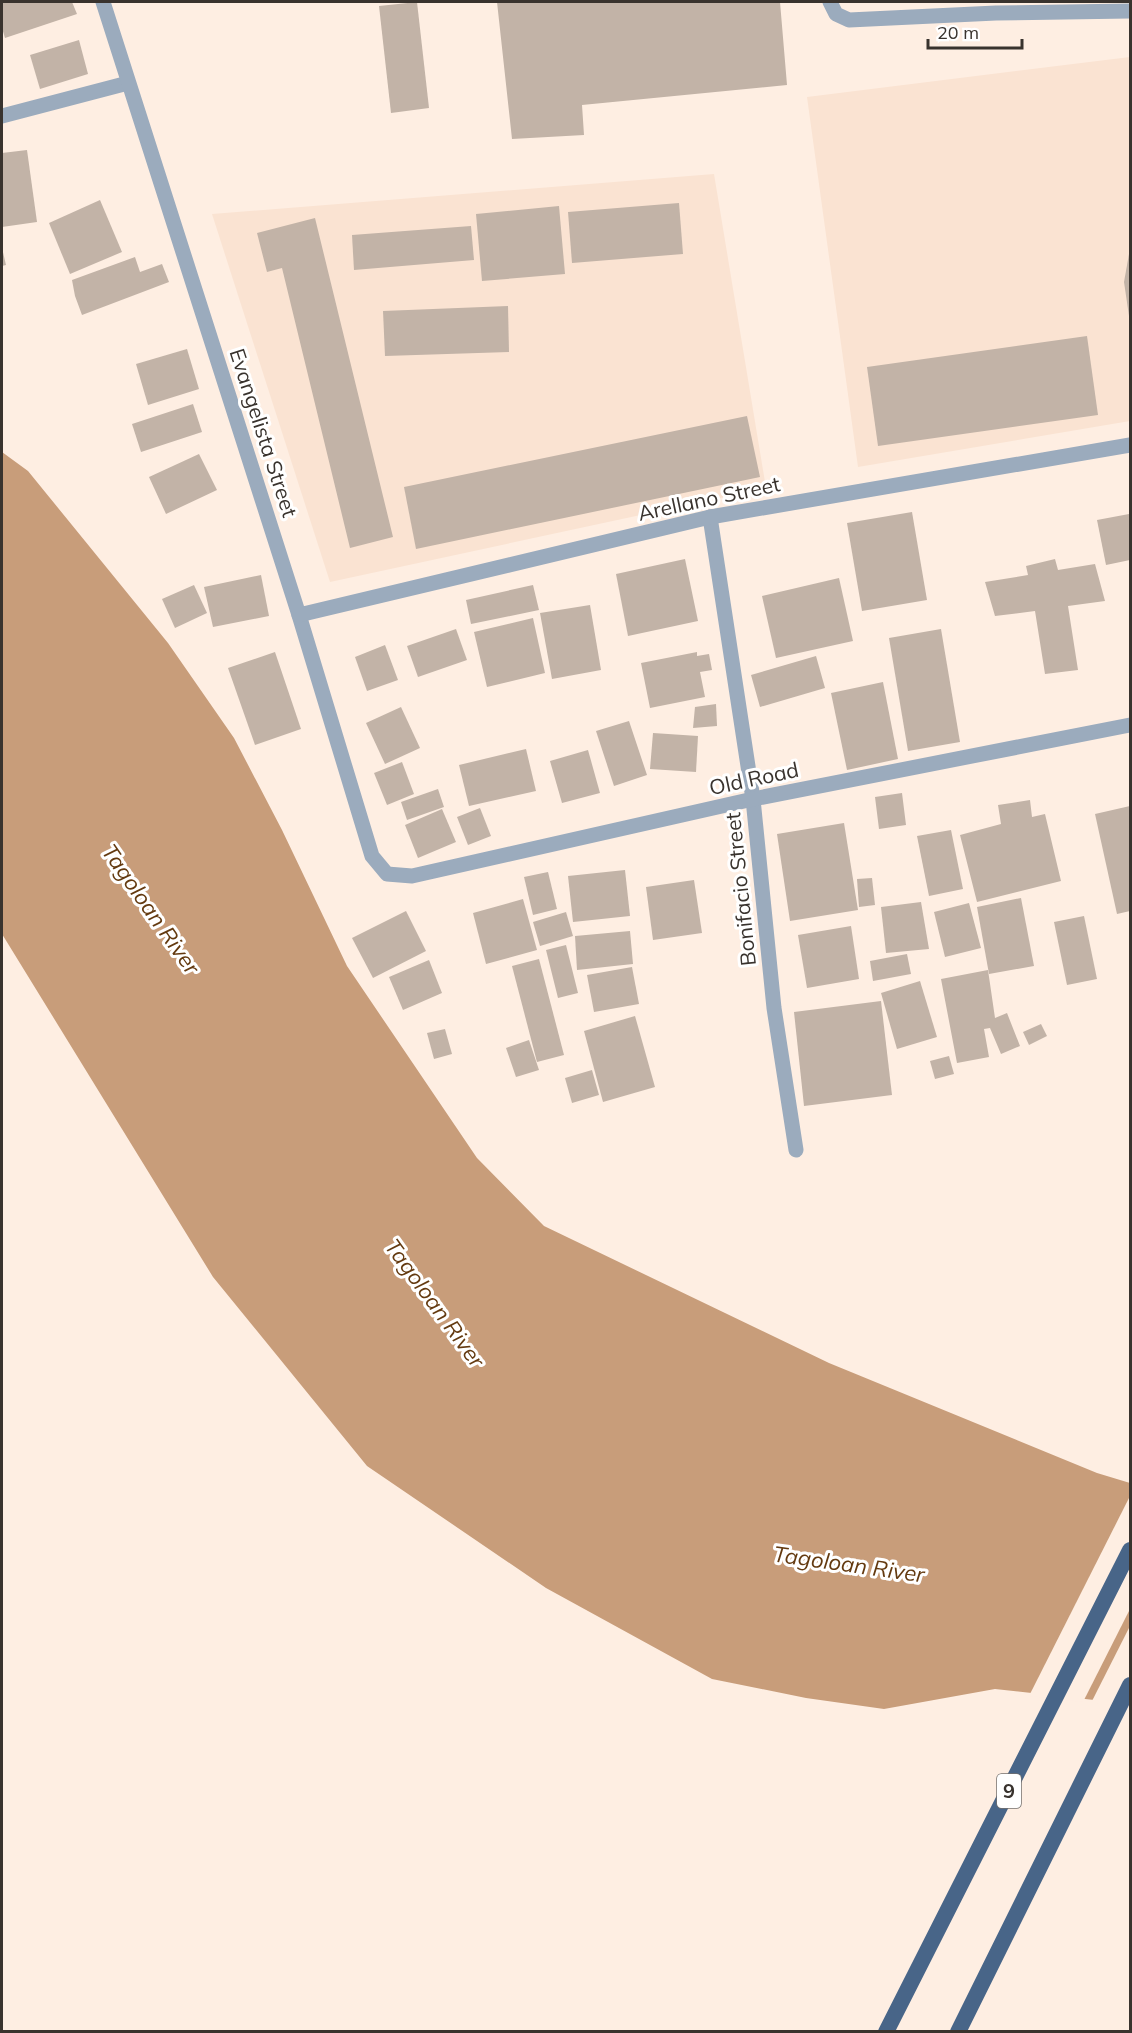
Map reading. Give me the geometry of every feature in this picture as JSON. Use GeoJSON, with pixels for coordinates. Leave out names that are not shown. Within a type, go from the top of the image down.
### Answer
{"type":"FeatureCollection","features":[{"type":"Feature","properties":{"kind":"highway","name":"9"},"geometry":{"type":"LineString","coordinates":[[886,2031],[1131,1550]]}},
{"type":"Feature","properties":{"kind":"highway"},"geometry":{"type":"LineString","coordinates":[[958,2031],[1131,1686]]}},
{"type":"Feature","properties":{"kind":"street","name":"Evangelista Street"},"geometry":{"type":"LineString","coordinates":[[103,2],[299,615],[372,856],[387,874]]}},
{"type":"Feature","properties":{"kind":"street"},"geometry":{"type":"LineString","coordinates":[[830,2],[836,14],[849,20],[996,13],[1131,11]]}},
{"type":"Feature","properties":{"kind":"street"},"geometry":{"type":"LineString","coordinates":[[2,116],[128,83]]}},
{"type":"Feature","properties":{"kind":"street","name":"Arellano Street"},"geometry":{"type":"LineString","coordinates":[[299,615],[710,517],[1131,445]]}},
{"type":"Feature","properties":{"kind":"street","name":"Bonifacio Street"},"geometry":{"type":"LineString","coordinates":[[710,517],[753,799],[774,1008],[796,1150]]}},
{"type":"Feature","properties":{"kind":"street","name":"Old Road"},"geometry":{"type":"LineString","coordinates":[[387,874],[412,876],[753,799],[1131,725]]}},
{"type":"Feature","properties":{"kind":"shaded area"},"geometry":{"type":"Polygon","coordinates":[[[1130,57],[1130,421],[858,467],[807,97],[1130,57]]]}},
{"type":"Feature","properties":{"kind":"shaded area"},"geometry":{"type":"Polygon","coordinates":[[[714,174],[766,488],[330,582],[212,214],[714,174]]]}},
{"type":"Feature","properties":{"kind":"water","name":"Tagoloan River"},"geometry":{"type":"Polygon","coordinates":[[[2,452],[28,471],[168,643],[234,738],[282,830],[347,966],[477,1158],[544,1226],[829,1363],[1097,1473],[1130,1483],[1130,1704],[995,1689],[884,1709],[806,1698],[712,1679],[546,1588],[367,1466],[213,1277],[2,934],[2,452]]]}},
{"type":"Feature","properties":{"kind":"pier"},"geometry":{"type":"Polygon","coordinates":[[[1130,1496],[1130,1609],[1083,1702],[1029,1696],[1130,1496]]]}},
{"type":"Feature","properties":{"kind":"pier"},"geometry":{"type":"Polygon","coordinates":[[[1130,1626],[1130,1707],[1091,1703],[1130,1626]]]}},
{"type":"Feature","properties":{"kind":"building"},"geometry":{"type":"Polygon","coordinates":[[[2,2],[72,2],[77,14],[5,38],[2,28],[2,2]]]}},
{"type":"Feature","properties":{"kind":"building"},"geometry":{"type":"Polygon","coordinates":[[[417,2],[429,108],[391,113],[379,6],[417,2]]]}},
{"type":"Feature","properties":{"kind":"building"},"geometry":{"type":"Polygon","coordinates":[[[497,2],[780,2],[787,85],[582,105],[584,135],[512,139],[497,2]]]}},
{"type":"Feature","properties":{"kind":"building"},"geometry":{"type":"Polygon","coordinates":[[[79,40],[88,74],[40,89],[30,55],[79,40]]]}},
{"type":"Feature","properties":{"kind":"building"},"geometry":{"type":"Polygon","coordinates":[[[27,150],[37,222],[2,227],[2,153],[27,150]]]}},
{"type":"Feature","properties":{"kind":"building"},"geometry":{"type":"Polygon","coordinates":[[[100,200],[122,252],[70,274],[49,223],[100,200]]]}},
{"type":"Feature","properties":{"kind":"building"},"geometry":{"type":"Polygon","coordinates":[[[679,203],[683,254],[572,263],[568,212],[679,203]]]}},
{"type":"Feature","properties":{"kind":"building"},"geometry":{"type":"Polygon","coordinates":[[[559,206],[565,274],[482,281],[476,214],[559,206]]]}},
{"type":"Feature","properties":{"kind":"building"},"geometry":{"type":"Polygon","coordinates":[[[315,218],[393,537],[350,548],[282,268],[267,272],[257,233],[315,218]]]}},
{"type":"Feature","properties":{"kind":"building"},"geometry":{"type":"Polygon","coordinates":[[[471,226],[474,260],[354,270],[352,235],[471,226]]]}},
{"type":"Feature","properties":{"kind":"building"},"geometry":{"type":"Polygon","coordinates":[[[2,248],[6,265],[2,266],[2,248]]]}},
{"type":"Feature","properties":{"kind":"building"},"geometry":{"type":"Polygon","coordinates":[[[1129,254],[1130,316],[1124,282],[1129,254]]]}},
{"type":"Feature","properties":{"kind":"building"},"geometry":{"type":"Polygon","coordinates":[[[135,257],[140,272],[162,264],[169,282],[82,315],[72,280],[135,257]]]}},
{"type":"Feature","properties":{"kind":"building"},"geometry":{"type":"Polygon","coordinates":[[[508,306],[509,352],[385,356],[383,311],[508,306]]]}},
{"type":"Feature","properties":{"kind":"building"},"geometry":{"type":"Polygon","coordinates":[[[1087,336],[1098,415],[878,446],[867,367],[1087,336]]]}},
{"type":"Feature","properties":{"kind":"building"},"geometry":{"type":"Polygon","coordinates":[[[187,349],[199,389],[148,405],[136,364],[187,349]]]}},
{"type":"Feature","properties":{"kind":"building"},"geometry":{"type":"Polygon","coordinates":[[[193,404],[202,432],[141,452],[132,424],[193,404]]]}},
{"type":"Feature","properties":{"kind":"building"},"geometry":{"type":"Polygon","coordinates":[[[747,416],[760,477],[416,549],[404,487],[747,416]]]}},
{"type":"Feature","properties":{"kind":"building"},"geometry":{"type":"Polygon","coordinates":[[[199,454],[217,490],[166,514],[149,477],[199,454]]]}},
{"type":"Feature","properties":{"kind":"building"},"geometry":{"type":"Polygon","coordinates":[[[912,512],[927,600],[862,611],[847,523],[912,512]]]}},
{"type":"Feature","properties":{"kind":"building"},"geometry":{"type":"Polygon","coordinates":[[[1129,514],[1130,560],[1106,565],[1097,520],[1129,514]]]}},
{"type":"Feature","properties":{"kind":"building"},"geometry":{"type":"Polygon","coordinates":[[[685,559],[698,621],[628,636],[616,574],[685,559]]]}},
{"type":"Feature","properties":{"kind":"building"},"geometry":{"type":"Polygon","coordinates":[[[1055,559],[1058,570],[1095,564],[1105,601],[1068,606],[1078,670],[1045,674],[1035,611],[995,616],[985,582],[1028,575],[1026,566],[1055,559]]]}},
{"type":"Feature","properties":{"kind":"building"},"geometry":{"type":"Polygon","coordinates":[[[261,575],[269,616],[213,627],[204,587],[261,575]]]}},
{"type":"Feature","properties":{"kind":"building"},"geometry":{"type":"Polygon","coordinates":[[[839,578],[853,641],[776,658],[762,596],[839,578]]]}},
{"type":"Feature","properties":{"kind":"building"},"geometry":{"type":"Polygon","coordinates":[[[194,585],[207,613],[175,628],[162,599],[194,585]]]}},
{"type":"Feature","properties":{"kind":"building"},"geometry":{"type":"Polygon","coordinates":[[[533,585],[539,610],[471,624],[466,600],[533,585]]]}},
{"type":"Feature","properties":{"kind":"building"},"geometry":{"type":"Polygon","coordinates":[[[590,605],[601,670],[552,679],[540,613],[590,605]]]}},
{"type":"Feature","properties":{"kind":"building"},"geometry":{"type":"Polygon","coordinates":[[[533,618],[545,673],[487,687],[474,632],[533,618]]]}},
{"type":"Feature","properties":{"kind":"building"},"geometry":{"type":"Polygon","coordinates":[[[456,629],[467,660],[418,677],[407,646],[456,629]]]}},
{"type":"Feature","properties":{"kind":"building"},"geometry":{"type":"Polygon","coordinates":[[[941,629],[960,742],[908,751],[889,638],[941,629]]]}},
{"type":"Feature","properties":{"kind":"building"},"geometry":{"type":"Polygon","coordinates":[[[385,645],[398,680],[367,691],[355,657],[385,645]]]}},
{"type":"Feature","properties":{"kind":"building"},"geometry":{"type":"Polygon","coordinates":[[[275,652],[301,729],[255,745],[228,668],[275,652]]]}},
{"type":"Feature","properties":{"kind":"building"},"geometry":{"type":"Polygon","coordinates":[[[697,652],[697,656],[709,654],[712,670],[700,672],[705,697],[650,708],[641,663],[697,652]]]}},
{"type":"Feature","properties":{"kind":"building"},"geometry":{"type":"Polygon","coordinates":[[[816,656],[825,688],[760,707],[751,675],[816,656]]]}},
{"type":"Feature","properties":{"kind":"building"},"geometry":{"type":"Polygon","coordinates":[[[883,682],[898,759],[847,770],[831,693],[883,682]]]}},
{"type":"Feature","properties":{"kind":"building"},"geometry":{"type":"Polygon","coordinates":[[[716,704],[717,726],[693,728],[695,707],[716,704]]]}},
{"type":"Feature","properties":{"kind":"building"},"geometry":{"type":"Polygon","coordinates":[[[401,707],[420,748],[385,764],[366,723],[401,707]]]}},
{"type":"Feature","properties":{"kind":"building"},"geometry":{"type":"Polygon","coordinates":[[[629,721],[647,775],[614,786],[596,731],[629,721]]]}},
{"type":"Feature","properties":{"kind":"building"},"geometry":{"type":"Polygon","coordinates":[[[653,733],[698,736],[696,772],[650,769],[653,733]]]}},
{"type":"Feature","properties":{"kind":"building"},"geometry":{"type":"Polygon","coordinates":[[[526,749],[536,791],[469,806],[459,765],[526,749]]]}},
{"type":"Feature","properties":{"kind":"building"},"geometry":{"type":"Polygon","coordinates":[[[588,750],[600,793],[562,803],[550,761],[588,750]]]}},
{"type":"Feature","properties":{"kind":"building"},"geometry":{"type":"Polygon","coordinates":[[[402,762],[414,794],[387,805],[374,773],[402,762]]]}},
{"type":"Feature","properties":{"kind":"building"},"geometry":{"type":"Polygon","coordinates":[[[438,789],[444,807],[407,820],[401,802],[438,789]]]}},
{"type":"Feature","properties":{"kind":"building"},"geometry":{"type":"Polygon","coordinates":[[[902,793],[906,825],[879,829],[875,797],[902,793]]]}},
{"type":"Feature","properties":{"kind":"building"},"geometry":{"type":"Polygon","coordinates":[[[1030,800],[1032,817],[1045,814],[1061,881],[977,902],[960,835],[1001,824],[998,805],[1030,800]]]}},
{"type":"Feature","properties":{"kind":"building"},"geometry":{"type":"Polygon","coordinates":[[[1130,806],[1130,911],[1117,914],[1095,814],[1130,806]]]}},
{"type":"Feature","properties":{"kind":"building"},"geometry":{"type":"Polygon","coordinates":[[[480,808],[491,836],[468,845],[457,817],[480,808]]]}},
{"type":"Feature","properties":{"kind":"building"},"geometry":{"type":"Polygon","coordinates":[[[442,809],[456,842],[418,858],[405,825],[442,809]]]}},
{"type":"Feature","properties":{"kind":"building"},"geometry":{"type":"Polygon","coordinates":[[[844,823],[858,910],[790,921],[777,834],[844,823]]]}},
{"type":"Feature","properties":{"kind":"building"},"geometry":{"type":"Polygon","coordinates":[[[951,830],[963,889],[929,896],[917,836],[951,830]]]}},
{"type":"Feature","properties":{"kind":"building"},"geometry":{"type":"Polygon","coordinates":[[[625,870],[630,916],[573,922],[568,876],[625,870]]]}},
{"type":"Feature","properties":{"kind":"building"},"geometry":{"type":"Polygon","coordinates":[[[548,872],[557,909],[533,915],[524,877],[548,872]]]}},
{"type":"Feature","properties":{"kind":"building"},"geometry":{"type":"Polygon","coordinates":[[[872,878],[875,905],[859,907],[857,879],[872,878]]]}},
{"type":"Feature","properties":{"kind":"building"},"geometry":{"type":"Polygon","coordinates":[[[694,880],[702,933],[653,940],[646,887],[694,880]]]}},
{"type":"Feature","properties":{"kind":"building"},"geometry":{"type":"Polygon","coordinates":[[[1021,898],[1034,966],[989,974],[977,907],[1021,898]]]}},
{"type":"Feature","properties":{"kind":"building"},"geometry":{"type":"Polygon","coordinates":[[[523,899],[537,950],[486,964],[473,913],[523,899]]]}},
{"type":"Feature","properties":{"kind":"building"},"geometry":{"type":"Polygon","coordinates":[[[921,902],[929,949],[886,953],[881,907],[921,902]]]}},
{"type":"Feature","properties":{"kind":"building"},"geometry":{"type":"Polygon","coordinates":[[[969,903],[981,948],[945,957],[934,912],[969,903]]]}},
{"type":"Feature","properties":{"kind":"building"},"geometry":{"type":"Polygon","coordinates":[[[406,911],[426,951],[373,978],[352,938],[406,911]]]}},
{"type":"Feature","properties":{"kind":"building"},"geometry":{"type":"Polygon","coordinates":[[[566,912],[573,936],[540,946],[533,922],[566,912]]]}},
{"type":"Feature","properties":{"kind":"building"},"geometry":{"type":"Polygon","coordinates":[[[1084,916],[1097,979],[1067,985],[1054,922],[1084,916]]]}},
{"type":"Feature","properties":{"kind":"building"},"geometry":{"type":"Polygon","coordinates":[[[851,926],[859,979],[807,988],[798,935],[851,926]]]}},
{"type":"Feature","properties":{"kind":"building"},"geometry":{"type":"Polygon","coordinates":[[[630,931],[633,964],[577,970],[575,936],[630,931]]]}},
{"type":"Feature","properties":{"kind":"building"},"geometry":{"type":"Polygon","coordinates":[[[566,945],[578,993],[558,998],[546,950],[566,945]]]}},
{"type":"Feature","properties":{"kind":"building"},"geometry":{"type":"Polygon","coordinates":[[[907,954],[911,974],[873,981],[870,961],[907,954]]]}},
{"type":"Feature","properties":{"kind":"building"},"geometry":{"type":"Polygon","coordinates":[[[539,959],[564,1055],[537,1062],[512,966],[539,959]]]}},
{"type":"Feature","properties":{"kind":"building"},"geometry":{"type":"Polygon","coordinates":[[[429,960],[442,993],[403,1010],[389,977],[429,960]]]}},
{"type":"Feature","properties":{"kind":"building"},"geometry":{"type":"Polygon","coordinates":[[[632,967],[639,1004],[594,1012],[587,975],[632,967]]]}},
{"type":"Feature","properties":{"kind":"building"},"geometry":{"type":"Polygon","coordinates":[[[988,970],[995,1018],[1007,1013],[1020,1046],[1001,1054],[990,1028],[984,1029],[989,1057],[957,1063],[941,979],[988,970]]]}},
{"type":"Feature","properties":{"kind":"building"},"geometry":{"type":"Polygon","coordinates":[[[920,981],[937,1037],[897,1049],[881,993],[920,981]]]}},
{"type":"Feature","properties":{"kind":"building"},"geometry":{"type":"Polygon","coordinates":[[[881,1001],[892,1095],[804,1106],[794,1012],[881,1001]]]}},
{"type":"Feature","properties":{"kind":"building"},"geometry":{"type":"Polygon","coordinates":[[[635,1016],[655,1087],[603,1102],[584,1031],[635,1016]]]}},
{"type":"Feature","properties":{"kind":"building"},"geometry":{"type":"Polygon","coordinates":[[[1041,1024],[1047,1036],[1029,1045],[1023,1032],[1041,1024]]]}},
{"type":"Feature","properties":{"kind":"building"},"geometry":{"type":"Polygon","coordinates":[[[445,1029],[452,1054],[434,1059],[427,1033],[445,1029]]]}},
{"type":"Feature","properties":{"kind":"building"},"geometry":{"type":"Polygon","coordinates":[[[529,1040],[539,1070],[516,1077],[506,1048],[529,1040]]]}},
{"type":"Feature","properties":{"kind":"building"},"geometry":{"type":"Polygon","coordinates":[[[949,1056],[954,1074],[935,1079],[930,1061],[949,1056]]]}},
{"type":"Feature","properties":{"kind":"building"},"geometry":{"type":"Polygon","coordinates":[[[592,1070],[599,1095],[572,1103],[565,1078],[592,1070]]]}}]}
